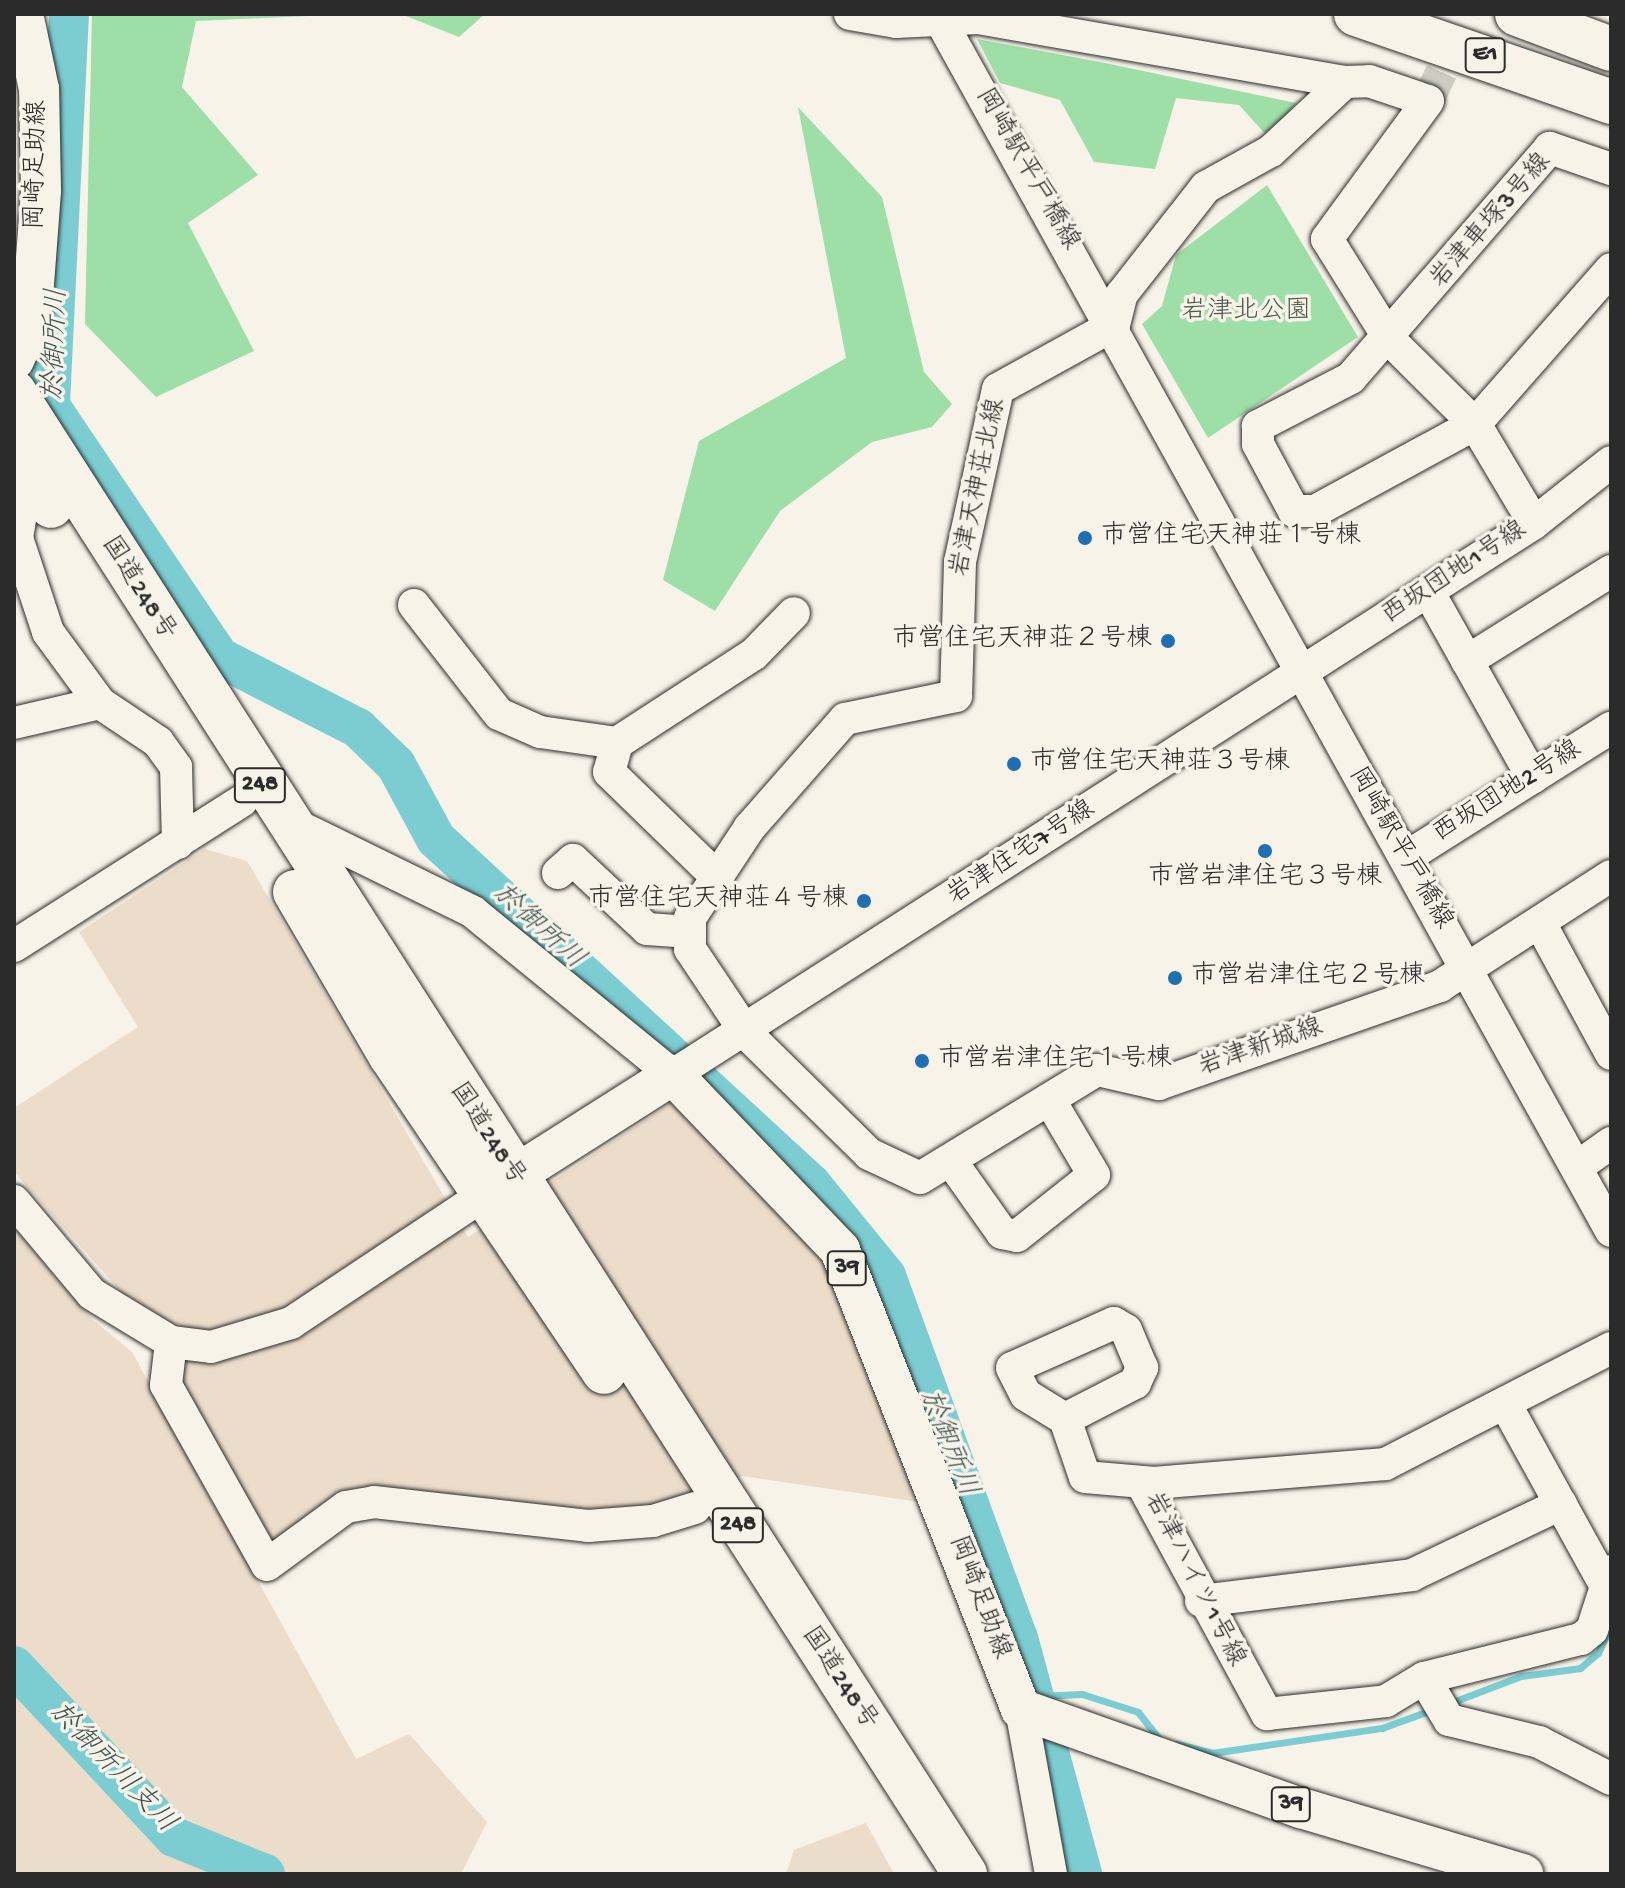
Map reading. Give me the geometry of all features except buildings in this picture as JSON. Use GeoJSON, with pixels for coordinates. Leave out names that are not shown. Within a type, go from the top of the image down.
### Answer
{"type":"FeatureCollection","features":[{"type":"Feature","properties":{"kind":"highway","name":"E1"},"geometry":{"type":"LineString","coordinates":[[1356,14],[1611,102]]}},
{"type":"Feature","properties":{"kind":"highway","name":"E1"},"geometry":{"type":"LineString","coordinates":[[1517,14],[1611,49]]}},
{"type":"Feature","properties":{"kind":"highway","name":"国道248号"},"geometry":{"type":"LineString","coordinates":[[14,392],[695,1508],[937,1874]]}},
{"type":"Feature","properties":{"kind":"highway","name":"国道248号"},"geometry":{"type":"LineString","coordinates":[[14,450],[242,801],[391,1056],[498,1185],[965,1874]]}},
{"type":"Feature","properties":{"kind":"main road","name":"岡崎足助線"},"geometry":{"type":"LineString","coordinates":[[14,360],[31,324],[41,190],[39,89],[23,14]]}},
{"type":"Feature","properties":{"kind":"main road","name":"岡崎足助線"},"geometry":{"type":"LineString","coordinates":[[673,1075],[840,1250],[1037,1715]]}},
{"type":"Feature","properties":{"kind":"main road"},"geometry":{"type":"LineString","coordinates":[[498,1185],[673,1075]]}},
{"type":"Feature","properties":{"kind":"main road","name":"39"},"geometry":{"type":"LineString","coordinates":[[1037,1715],[1523,1874]]}},
{"type":"Feature","properties":{"kind":"street"},"geometry":{"type":"LineString","coordinates":[[850,14],[896,22],[937,14],[1345,82],[1369,81],[1428,101],[1329,230],[1390,340],[1475,424],[1534,523]]}},
{"type":"Feature","properties":{"kind":"street","name":"岡崎駅平戸橋線"},"geometry":{"type":"LineString","coordinates":[[937,14],[1191,465],[1297,675],[1466,965],[1611,1231]]}},
{"type":"Feature","properties":{"kind":"street"},"geometry":{"type":"LineString","coordinates":[[1114,325],[1122,294],[1206,187],[1271,151],[1345,82]]}},
{"type":"Feature","properties":{"kind":"street","name":"岩津車塚3号線"},"geometry":{"type":"LineString","coordinates":[[1390,340],[1550,148],[1611,169]]}},
{"type":"Feature","properties":{"kind":"street"},"geometry":{"type":"LineString","coordinates":[[1390,340],[1351,378],[1258,426],[1258,444],[1294,511],[1315,511],[1475,424],[1611,269]]}},
{"type":"Feature","properties":{"kind":"street","name":"岩津天神荘北線"},"geometry":{"type":"LineString","coordinates":[[690,932],[690,918],[750,827],[845,719],[956,696],[960,562],[998,389],[1114,325]]}},
{"type":"Feature","properties":{"kind":"street","name":"西坂団地1号線"},"geometry":{"type":"LineString","coordinates":[[1297,675],[1606,475]]}},
{"type":"Feature","properties":{"kind":"street"},"geometry":{"type":"LineString","coordinates":[[24,495],[17,538],[31,589],[48,632],[100,703],[158,742],[176,767],[178,843]]}},
{"type":"Feature","properties":{"kind":"street"},"geometry":{"type":"LineString","coordinates":[[1467,661],[1611,571]]}},
{"type":"Feature","properties":{"kind":"street"},"geometry":{"type":"LineString","coordinates":[[1428,591],[1533,778]]}},
{"type":"Feature","properties":{"kind":"street"},"geometry":{"type":"LineString","coordinates":[[414,605],[499,714],[540,732],[617,743],[754,654],[794,613]]}},
{"type":"Feature","properties":{"kind":"street","name":"岩津住宅7号線"},"geometry":{"type":"LineString","coordinates":[[673,1075],[747,1034],[1297,675]]}},
{"type":"Feature","properties":{"kind":"street"},"geometry":{"type":"LineString","coordinates":[[14,723],[100,703]]}},
{"type":"Feature","properties":{"kind":"street","name":"西坂団地2号線"},"geometry":{"type":"LineString","coordinates":[[1405,858],[1611,728]]}},
{"type":"Feature","properties":{"kind":"street"},"geometry":{"type":"LineString","coordinates":[[617,743],[609,772],[717,877]]}},
{"type":"Feature","properties":{"kind":"street"},"geometry":{"type":"LineString","coordinates":[[14,946],[242,801]]}},
{"type":"Feature","properties":{"kind":"street"},"geometry":{"type":"LineString","coordinates":[[308,831],[473,912],[673,1075]]}},
{"type":"Feature","properties":{"kind":"street"},"geometry":{"type":"LineString","coordinates":[[558,873],[573,860],[647,929],[690,932],[690,949],[747,1034]]}},
{"type":"Feature","properties":{"kind":"street","name":"岩津新城線"},"geometry":{"type":"LineString","coordinates":[[747,1034],[892,1168],[920,1178],[1097,1070],[1159,1084],[1440,986],[1466,965],[1540,923],[1611,876]]}},
{"type":"Feature","properties":{"kind":"street"},"geometry":{"type":"LineString","coordinates":[[1540,923],[1611,1054]]}},
{"type":"Feature","properties":{"kind":"street"},"geometry":{"type":"LineString","coordinates":[[951,1161],[1002,1233],[1017,1236],[1094,1175],[1049,1099]]}},
{"type":"Feature","properties":{"kind":"street"},"geometry":{"type":"LineString","coordinates":[[1577,1167],[1611,1143]]}},
{"type":"Feature","properties":{"kind":"street"},"geometry":{"type":"LineString","coordinates":[[14,1201],[92,1294],[171,1342],[211,1347],[291,1323],[498,1185]]}},
{"type":"Feature","properties":{"kind":"street"},"geometry":{"type":"LineString","coordinates":[[171,1342],[166,1385],[267,1565],[346,1507],[374,1502],[588,1526],[653,1521],[695,1508]]}},
{"type":"Feature","properties":{"kind":"street","name":"岩津ハイツ1号線"},"geometry":{"type":"LineString","coordinates":[[1609,1581],[1587,1636],[1424,1678],[1386,1701],[1267,1714],[1201,1601],[1142,1484],[1363,1469],[1507,1407],[1611,1348]]}},
{"type":"Feature","properties":{"kind":"street"},"geometry":{"type":"LineString","coordinates":[[1507,1407],[1561,1504],[1609,1581]]}},
{"type":"Feature","properties":{"kind":"street"},"geometry":{"type":"LineString","coordinates":[[1065,1419],[1085,1477],[1155,1483]]}},
{"type":"Feature","properties":{"kind":"street"},"geometry":{"type":"LineString","coordinates":[[1201,1601],[1412,1575],[1561,1504]]}},
{"type":"Feature","properties":{"kind":"street"},"geometry":{"type":"LineString","coordinates":[[1424,1678],[1449,1720],[1539,1742],[1611,1779]]}},
{"type":"Feature","properties":{"kind":"street"},"geometry":{"type":"LineString","coordinates":[[1037,1715],[1051,1874]]}},
{"type":"Feature","properties":{"kind":"shaded area"},"geometry":{"type":"Polygon","coordinates":[[[205,849],[247,861],[468,1237],[671,1103],[812,1232],[926,1503],[742,1476],[648,1515],[587,1520],[369,1492],[272,1548],[173,1384],[181,1325],[138,1311],[14,1172],[14,1108],[138,1027],[79,932],[205,849]]]}},
{"type":"Feature","properties":{"kind":"shaded area"},"geometry":{"type":"Polygon","coordinates":[[[14,1227],[93,1320],[132,1352],[356,1759],[409,1734],[487,1822],[461,1874],[14,1874],[14,1227]]]}},
{"type":"Feature","properties":{"kind":"shaded area"},"geometry":{"type":"Polygon","coordinates":[[[866,1823],[894,1874],[786,1874],[794,1850],[866,1823]]]}},
{"type":"Feature","properties":{"kind":"green space"},"geometry":{"type":"Polygon","coordinates":[[[92,14],[351,14],[196,21],[182,87],[258,175],[188,223],[254,351],[156,397],[85,324],[92,14]]]}},
{"type":"Feature","properties":{"kind":"green space"},"geometry":{"type":"Polygon","coordinates":[[[401,14],[485,14],[459,37],[401,14]]]}},
{"type":"Feature","properties":{"kind":"green space"},"geometry":{"type":"Polygon","coordinates":[[[977,39],[1296,103],[1268,137],[1239,105],[1176,98],[1155,169],[1094,162],[1060,100],[1000,83],[977,39]]]}},
{"type":"Feature","properties":{"kind":"green space"},"geometry":{"type":"Polygon","coordinates":[[[798,107],[882,197],[924,372],[952,404],[932,427],[872,442],[780,511],[715,611],[663,580],[699,441],[846,358],[798,107]]]}},
{"type":"Feature","properties":{"kind":"green space","name":"岩津北公園"},"geometry":{"type":"Polygon","coordinates":[[[1267,185],[1358,337],[1208,438],[1142,324],[1162,306],[1176,255],[1267,185]]]}},
{"type":"Feature","properties":{"kind":"waterway","name":"於御所川"},"geometry":{"type":"LineString","coordinates":[[69,14],[50,406],[219,657],[358,728],[396,765],[436,839],[811,1184],[886,1276],[1018,1638],[1082,1874]]}},
{"type":"Feature","properties":{"kind":"waterway"},"geometry":{"type":"LineString","coordinates":[[1450,1703],[1521,1676],[1580,1668],[1598,1653],[1611,1625]]}},
{"type":"Feature","properties":{"kind":"waterway","name":"於御所川支川"},"geometry":{"type":"LineString","coordinates":[[14,1666],[174,1837],[265,1874]]}},
{"type":"Feature","properties":{"kind":"waterway"},"geometry":{"type":"LineString","coordinates":[[1036,1696],[1082,1694],[1138,1712],[1158,1738]]}},
{"type":"Feature","properties":{"kind":"waterway"},"geometry":{"type":"LineString","coordinates":[[1177,1744],[1212,1753],[1382,1728],[1434,1709]]}},
{"type":"Feature","properties":{"kind":"tunnel"},"geometry":{"type":"LineString","coordinates":[[1428,101],[1468,14]]}},
{"type":"Feature","properties":{"kind":"place","name":"市営住宅天神荘１号棟"},"geometry":{"type":"Point","coordinates":[1085,538]}},
{"type":"Feature","properties":{"kind":"place","name":"市営住宅天神荘２号棟"},"geometry":{"type":"Point","coordinates":[1168,641]}},
{"type":"Feature","properties":{"kind":"place","name":"市営住宅天神荘３号棟"},"geometry":{"type":"Point","coordinates":[1014,764]}},
{"type":"Feature","properties":{"kind":"place","name":"市営岩津住宅３号棟"},"geometry":{"type":"Point","coordinates":[1265,851]}},
{"type":"Feature","properties":{"kind":"place","name":"市営住宅天神荘４号棟"},"geometry":{"type":"Point","coordinates":[864,901]}},
{"type":"Feature","properties":{"kind":"place","name":"市営岩津住宅２号棟"},"geometry":{"type":"Point","coordinates":[1175,978]}},
{"type":"Feature","properties":{"kind":"place","name":"市営岩津住宅１号棟"},"geometry":{"type":"Point","coordinates":[922,1061]}}]}
